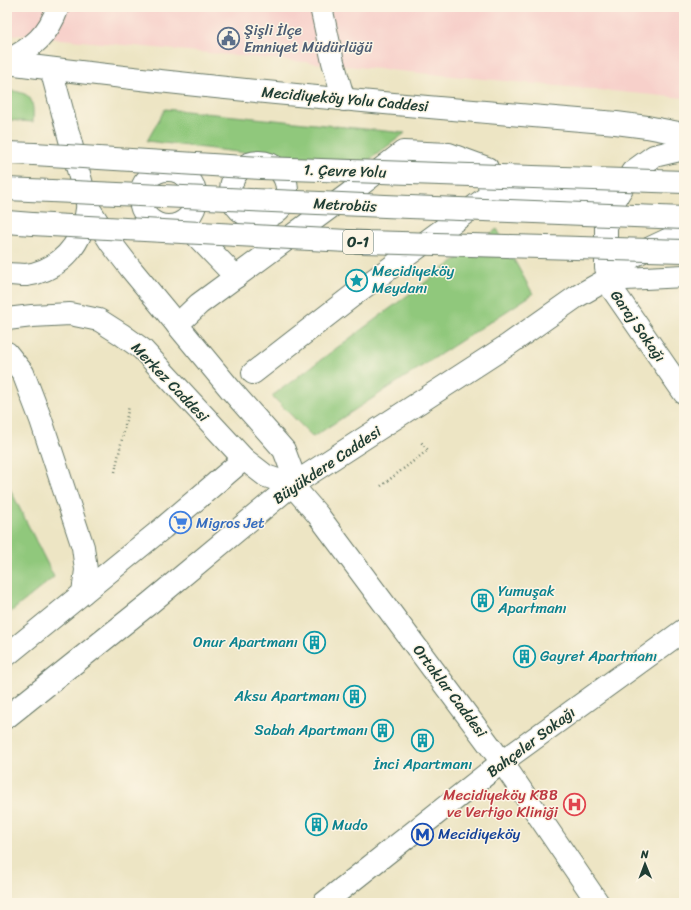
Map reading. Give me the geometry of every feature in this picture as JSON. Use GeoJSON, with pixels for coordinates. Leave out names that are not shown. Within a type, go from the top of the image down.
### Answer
{"type":"FeatureCollection","features":[{"type":"Feature","properties":{"kind":"main road"},"geometry":{"type":"LineString","coordinates":[[7,62],[26,51],[40,39],[53,21],[58,7]]}},
{"type":"Feature","properties":{"kind":"main road"},"geometry":{"type":"LineString","coordinates":[[321,7],[333,62],[344,100]]}},
{"type":"Feature","properties":{"kind":"main road","name":"Mecidiyeköy Yolu Caddesi"},"geometry":{"type":"LineString","coordinates":[[7,62],[114,77],[344,100],[616,123],[684,134]]}},
{"type":"Feature","properties":{"kind":"main road"},"geometry":{"type":"LineString","coordinates":[[51,69],[88,207],[111,243],[131,270],[284,450],[293,474],[292,485]]}},
{"type":"Feature","properties":{"kind":"main road"},"geometry":{"type":"LineString","coordinates":[[606,280],[606,227],[617,196],[632,172],[654,156],[684,149]]}},
{"type":"Feature","properties":{"kind":"main road","name":"1. Çevre Yolu"},"geometry":{"type":"LineString","coordinates":[[7,152],[261,168],[684,182]]}},
{"type":"Feature","properties":{"kind":"main road"},"geometry":{"type":"LineString","coordinates":[[177,325],[199,304],[350,193],[403,152],[450,154],[487,168],[490,195]]}},
{"type":"Feature","properties":{"kind":"main road","name":"Metrobüs"},"geometry":{"type":"LineString","coordinates":[[7,188],[385,206],[684,218]]}},
{"type":"Feature","properties":{"kind":"main road"},"geometry":{"type":"LineString","coordinates":[[286,194],[350,193]]}},
{"type":"Feature","properties":{"kind":"main road"},"geometry":{"type":"LineString","coordinates":[[253,373],[360,290],[490,195],[617,196]]}},
{"type":"Feature","properties":{"kind":"main road"},"geometry":{"type":"LineString","coordinates":[[7,274],[26,275],[47,269],[61,262],[80,236],[88,207]]}},
{"type":"Feature","properties":{"kind":"main road","name":"O-1"},"geometry":{"type":"LineString","coordinates":[[7,222],[366,242],[684,251]]}},
{"type":"Feature","properties":{"kind":"main road"},"geometry":{"type":"LineString","coordinates":[[183,222],[236,277]]}},
{"type":"Feature","properties":{"kind":"main road","name":"Büyükdere Caddesi"},"geometry":{"type":"LineString","coordinates":[[7,717],[139,612],[292,485],[508,345],[576,297],[606,280],[633,256],[684,232]]}},
{"type":"Feature","properties":{"kind":"main road","name":"Büyükdere Caddesi"},"geometry":{"type":"LineString","coordinates":[[606,280],[684,276]]}},
{"type":"Feature","properties":{"kind":"main road","name":"Garaj Sokağı"},"geometry":{"type":"LineString","coordinates":[[606,280],[684,393]]}},
{"type":"Feature","properties":{"kind":"main road","name":"Merkez Caddesi"},"geometry":{"type":"LineString","coordinates":[[7,319],[70,314],[99,320],[116,330],[142,349],[244,459],[266,476],[292,485]]}},
{"type":"Feature","properties":{"kind":"main road"},"geometry":{"type":"LineString","coordinates":[[7,353],[23,373],[41,420],[83,547],[86,570],[83,593]]}},
{"type":"Feature","properties":{"kind":"main road"},"geometry":{"type":"LineString","coordinates":[[7,655],[244,459]]}},
{"type":"Feature","properties":{"kind":"main road","name":"Ortaklar Caddesi"},"geometry":{"type":"LineString","coordinates":[[292,485],[318,515],[502,762],[598,903]]}},
{"type":"Feature","properties":{"kind":"main road","name":"Bahçeler Sokağı"},"geometry":{"type":"LineString","coordinates":[[324,903],[502,762],[684,630]]}},
{"type":"Feature","properties":{"kind":"path"},"geometry":{"type":"LineString","coordinates":[[115,472],[129,406]]}},
{"type":"Feature","properties":{"kind":"path"},"geometry":{"type":"LineString","coordinates":[[381,486],[428,450],[420,441]]}},
{"type":"Feature","properties":{"kind":"shaded area"},"geometry":{"type":"Polygon","coordinates":[[[7,7],[684,7],[684,98],[7,34],[7,7]]]}},
{"type":"Feature","properties":{"kind":"green space"},"geometry":{"type":"Polygon","coordinates":[[[7,90],[22,93],[30,98],[33,107],[33,122],[7,120],[7,90]]]}},
{"type":"Feature","properties":{"kind":"green space"},"geometry":{"type":"Polygon","coordinates":[[[165,109],[405,133],[360,167],[147,141],[165,109]]]}},
{"type":"Feature","properties":{"kind":"green space"},"geometry":{"type":"Polygon","coordinates":[[[497,229],[533,294],[313,437],[272,396],[497,229]]]}},
{"type":"Feature","properties":{"kind":"green space"},"geometry":{"type":"Polygon","coordinates":[[[7,483],[54,577],[7,615],[7,483]]]}},
{"type":"Feature","properties":{"kind":"place","name":"Şişli İlçe Emniyet Müdürlüğü"},"geometry":{"type":"Point","coordinates":[229,39]}},
{"type":"Feature","properties":{"kind":"place","name":"Mecidiyeköy Meydanı"},"geometry":{"type":"Point","coordinates":[356,280]}},
{"type":"Feature","properties":{"kind":"place","name":"Migros Jet"},"geometry":{"type":"Point","coordinates":[181,523]}},
{"type":"Feature","properties":{"kind":"place","name":"Yumuşak Apartmanı"},"geometry":{"type":"Point","coordinates":[483,600]}},
{"type":"Feature","properties":{"kind":"place","name":"Onur Apartmanı"},"geometry":{"type":"Point","coordinates":[314,642]}},
{"type":"Feature","properties":{"kind":"place","name":"Gayret Apartmanı"},"geometry":{"type":"Point","coordinates":[524,656]}},
{"type":"Feature","properties":{"kind":"place","name":"Aksu Apartmanı"},"geometry":{"type":"Point","coordinates":[355,696]}},
{"type":"Feature","properties":{"kind":"place","name":"Sabah Apartmanı"},"geometry":{"type":"Point","coordinates":[383,730]}},
{"type":"Feature","properties":{"kind":"place","name":"İnci Apartmanı"},"geometry":{"type":"Point","coordinates":[423,741]}},
{"type":"Feature","properties":{"kind":"place","name":"Mecidiyeköy KBB ve Vertigo Kliniği"},"geometry":{"type":"Point","coordinates":[574,804]}},
{"type":"Feature","properties":{"kind":"place","name":"Mudo"},"geometry":{"type":"Point","coordinates":[316,825]}},
{"type":"Feature","properties":{"kind":"place","name":"Mecidiyeköy"},"geometry":{"type":"Point","coordinates":[423,834]}}]}
